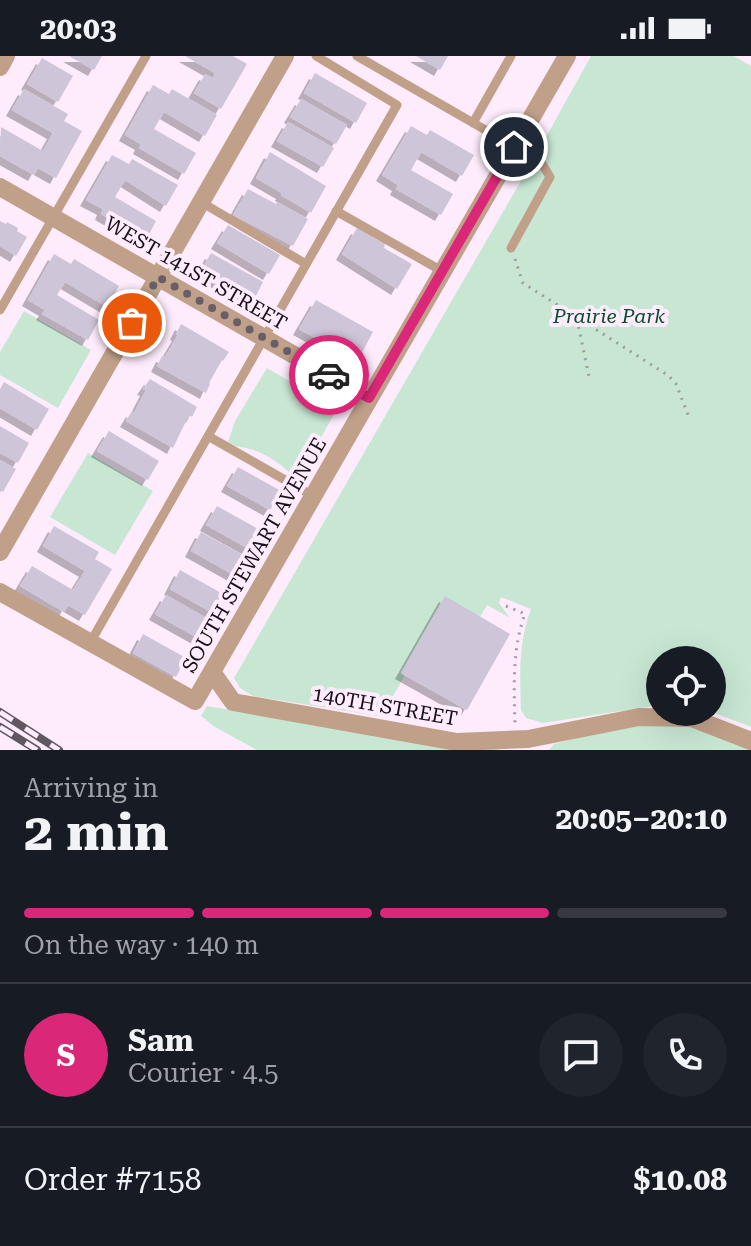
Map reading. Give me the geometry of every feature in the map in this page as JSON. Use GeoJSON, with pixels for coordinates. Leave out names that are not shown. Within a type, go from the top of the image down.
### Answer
{"type":"FeatureCollection","features":[{"type":"Feature","properties":{"kind":"street"},"geometry":{"type":"LineString","coordinates":[[0,67],[6,56]]}},
{"type":"Feature","properties":{"kind":"street"},"geometry":{"type":"LineString","coordinates":[[0,552],[285,56]]}},
{"type":"Feature","properties":{"kind":"street","name":"SOUTH STEWART AVENUE"},"geometry":{"type":"LineString","coordinates":[[90,643],[195,701],[567,56]]}},
{"type":"Feature","properties":{"kind":"street","name":"WEST 141ST STREET"},"geometry":{"type":"LineString","coordinates":[[0,187],[369,398]]}},
{"type":"Feature","properties":{"kind":"street"},"geometry":{"type":"LineString","coordinates":[[0,592],[90,643]]}},
{"type":"Feature","properties":{"kind":"street","name":"140TH STREET"},"geometry":{"type":"LineString","coordinates":[[212,672],[233,702],[457,742],[525,743],[639,717],[692,718],[751,741]]}},
{"type":"Feature","properties":{"kind":"lane"},"geometry":{"type":"LineString","coordinates":[[0,310],[146,56]]}},
{"type":"Feature","properties":{"kind":"lane"},"geometry":{"type":"LineString","coordinates":[[90,643],[397,105],[316,56]]}},
{"type":"Feature","properties":{"kind":"lane"},"geometry":{"type":"LineString","coordinates":[[357,56],[541,162],[550,177],[511,248]]}},
{"type":"Feature","properties":{"kind":"lane"},"geometry":{"type":"LineString","coordinates":[[473,123],[511,56]]}},
{"type":"Feature","properties":{"kind":"lane"},"geometry":{"type":"LineString","coordinates":[[201,202],[306,264]]}},
{"type":"Feature","properties":{"kind":"lane"},"geometry":{"type":"LineString","coordinates":[[336,211],[442,271]]}},
{"type":"Feature","properties":{"kind":"lane"},"geometry":{"type":"LineString","coordinates":[[208,436],[313,496]]}},
{"type":"Feature","properties":{"kind":"path"},"geometry":{"type":"LineString","coordinates":[[511,248],[523,283],[669,376],[676,384],[689,417]]}},
{"type":"Feature","properties":{"kind":"path"},"geometry":{"type":"LineString","coordinates":[[577,319],[589,377]]}},
{"type":"Feature","properties":{"kind":"path"},"geometry":{"type":"LineString","coordinates":[[506,606],[525,614],[514,687],[525,743]]}},
{"type":"Feature","properties":{"kind":"green space","name":"Prairie Park"},"geometry":{"type":"Polygon","coordinates":[[[591,56],[734,56],[751,66],[751,727],[726,717],[726,646],[646,646],[646,707],[543,723],[526,718],[521,710],[521,659],[531,609],[501,597],[499,603],[510,618],[487,605],[480,617],[445,597],[402,672],[405,675],[384,712],[378,716],[253,696],[240,688],[234,678],[591,56]]]}},
{"type":"Feature","properties":{"kind":"green space"},"geometry":{"type":"Polygon","coordinates":[[[24,311],[91,350],[58,408],[0,375],[0,352],[24,311]]]}},
{"type":"Feature","properties":{"kind":"green space"},"geometry":{"type":"Polygon","coordinates":[[[267,368],[337,409],[297,480],[265,455],[228,442],[235,421],[267,368]]]}},
{"type":"Feature","properties":{"kind":"green space"},"geometry":{"type":"Polygon","coordinates":[[[88,453],[153,491],[115,555],[50,517],[88,453]]]}},
{"type":"Feature","properties":{"kind":"green space"},"geometry":{"type":"Polygon","coordinates":[[[207,706],[451,747],[492,745],[499,750],[257,750],[201,716],[207,706]]]}},
{"type":"Feature","properties":{"kind":"green space"},"geometry":{"type":"Polygon","coordinates":[[[628,725],[693,726],[751,747],[751,750],[549,750],[554,744],[628,725]]]}},
{"type":"Feature","properties":{"kind":"building"},"geometry":{"type":"Polygon","coordinates":[[[69,56],[102,56],[94,70],[69,56]]]}},
{"type":"Feature","properties":{"kind":"building"},"geometry":{"type":"Polygon","coordinates":[[[185,56],[233,56],[247,64],[221,109],[194,93],[205,74],[213,78],[215,73],[185,56]]]}},
{"type":"Feature","properties":{"kind":"building"},"geometry":{"type":"Polygon","coordinates":[[[416,56],[448,56],[440,70],[416,56]]]}},
{"type":"Feature","properties":{"kind":"building"},"geometry":{"type":"Polygon","coordinates":[[[42,58],[73,76],[58,102],[27,84],[42,58]]]}},
{"type":"Feature","properties":{"kind":"building"},"geometry":{"type":"Polygon","coordinates":[[[315,73],[367,103],[356,123],[304,93],[315,73]]]}},
{"type":"Feature","properties":{"kind":"building"},"geometry":{"type":"Polygon","coordinates":[[[153,85],[169,94],[172,89],[217,115],[205,136],[164,112],[154,129],[196,153],[184,174],[139,148],[141,144],[125,135],[153,85]]]}},
{"type":"Feature","properties":{"kind":"building"},"geometry":{"type":"Polygon","coordinates":[[[24,89],[68,114],[64,121],[82,131],[56,178],[38,168],[34,175],[0,156],[1,127],[43,151],[53,133],[12,110],[24,89]]]}},
{"type":"Feature","properties":{"kind":"building"},"geometry":{"type":"Polygon","coordinates":[[[301,99],[347,125],[336,144],[290,117],[301,99]]]}},
{"type":"Feature","properties":{"kind":"building"},"geometry":{"type":"Polygon","coordinates":[[[288,122],[334,148],[323,167],[277,141],[288,122]]]}},
{"type":"Feature","properties":{"kind":"building"},"geometry":{"type":"Polygon","coordinates":[[[411,126],[427,135],[430,130],[474,155],[462,176],[421,152],[411,170],[453,194],[441,215],[396,189],[398,185],[382,175],[411,126]]]}},
{"type":"Feature","properties":{"kind":"building"},"geometry":{"type":"Polygon","coordinates":[[[270,152],[326,186],[311,213],[256,178],[270,152]]]}},
{"type":"Feature","properties":{"kind":"building"},"geometry":{"type":"Polygon","coordinates":[[[112,155],[129,164],[132,159],[178,185],[166,206],[125,180],[115,197],[156,221],[146,240],[101,214],[103,209],[86,200],[112,155]]]}},
{"type":"Feature","properties":{"kind":"building"},"geometry":{"type":"Polygon","coordinates":[[[248,189],[308,219],[293,246],[233,215],[248,189]]]}},
{"type":"Feature","properties":{"kind":"building"},"geometry":{"type":"Polygon","coordinates":[[[0,221],[18,228],[17,231],[27,237],[16,256],[0,246],[0,221]]]}},
{"type":"Feature","properties":{"kind":"building"},"geometry":{"type":"Polygon","coordinates":[[[228,225],[280,255],[269,274],[217,243],[228,225]]]}},
{"type":"Feature","properties":{"kind":"building"},"geometry":{"type":"Polygon","coordinates":[[[357,228],[412,264],[397,289],[342,254],[357,228]]]}},
{"type":"Feature","properties":{"kind":"building"},"geometry":{"type":"Polygon","coordinates":[[[211,253],[263,282],[253,302],[200,272],[211,253]]]}},
{"type":"Feature","properties":{"kind":"building"},"geometry":{"type":"Polygon","coordinates":[[[54,254],[71,264],[74,259],[119,286],[107,307],[65,282],[57,295],[99,320],[88,340],[42,314],[45,310],[28,300],[54,254]]]}},
{"type":"Feature","properties":{"kind":"building"},"geometry":{"type":"Polygon","coordinates":[[[316,300],[373,332],[359,358],[299,329],[316,300]]]}},
{"type":"Feature","properties":{"kind":"building"},"geometry":{"type":"Polygon","coordinates":[[[181,324],[229,352],[206,393],[157,366],[178,335],[181,324]]]}},
{"type":"Feature","properties":{"kind":"building"},"geometry":{"type":"Polygon","coordinates":[[[150,379],[197,407],[192,417],[189,415],[173,448],[126,421],[132,411],[134,413],[150,379]]]}},
{"type":"Feature","properties":{"kind":"building"},"geometry":{"type":"Polygon","coordinates":[[[4,382],[49,409],[37,430],[0,408],[0,389],[4,382]]]}},
{"type":"Feature","properties":{"kind":"building"},"geometry":{"type":"Polygon","coordinates":[[[0,426],[29,443],[18,463],[0,453],[0,426]]]}},
{"type":"Feature","properties":{"kind":"building"},"geometry":{"type":"Polygon","coordinates":[[[109,431],[159,461],[148,480],[97,451],[109,431]]]}},
{"type":"Feature","properties":{"kind":"building"},"geometry":{"type":"Polygon","coordinates":[[[0,460],[16,469],[3,492],[0,490],[0,460]]]}},
{"type":"Feature","properties":{"kind":"building"},"geometry":{"type":"Polygon","coordinates":[[[238,467],[281,491],[270,510],[227,486],[238,467]]]}},
{"type":"Feature","properties":{"kind":"building"},"geometry":{"type":"Polygon","coordinates":[[[217,506],[260,530],[249,549],[206,525],[217,506]]]}},
{"type":"Feature","properties":{"kind":"building"},"geometry":{"type":"Polygon","coordinates":[[[54,526],[99,552],[95,559],[112,569],[85,615],[68,605],[64,612],[20,586],[32,566],[73,590],[85,571],[43,546],[54,526]]]}},
{"type":"Feature","properties":{"kind":"building"},"geometry":{"type":"Polygon","coordinates":[[[201,532],[245,556],[234,575],[191,551],[201,532]]]}},
{"type":"Feature","properties":{"kind":"building"},"geometry":{"type":"Polygon","coordinates":[[[180,570],[223,594],[213,613],[170,589],[180,570]]]}},
{"type":"Feature","properties":{"kind":"building"},"geometry":{"type":"Polygon","coordinates":[[[166,595],[208,619],[198,638],[155,614],[166,595]]]}},
{"type":"Feature","properties":{"kind":"building"},"geometry":{"type":"Polygon","coordinates":[[[445,596],[510,634],[467,710],[401,673],[445,596]]]}},
{"type":"Feature","properties":{"kind":"building"},"geometry":{"type":"Polygon","coordinates":[[[143,634],[186,658],[176,677],[133,653],[143,634]]]}},
{"type":"Feature","properties":{"kind":"railway"},"geometry":{"type":"LineString","coordinates":[[0,712],[59,750]]}},
{"type":"Feature","properties":{"kind":"railway"},"geometry":{"type":"LineString","coordinates":[[0,727],[37,750]]}},
{"type":"Feature","properties":{"kind":"way so far"},"geometry":{"type":"LineString","coordinates":[[132,323],[158,277],[329,375]]}},
{"type":"Feature","properties":{"kind":"route"},"geometry":{"type":"LineString","coordinates":[[329,375],[369,398],[514,147]]}}]}
